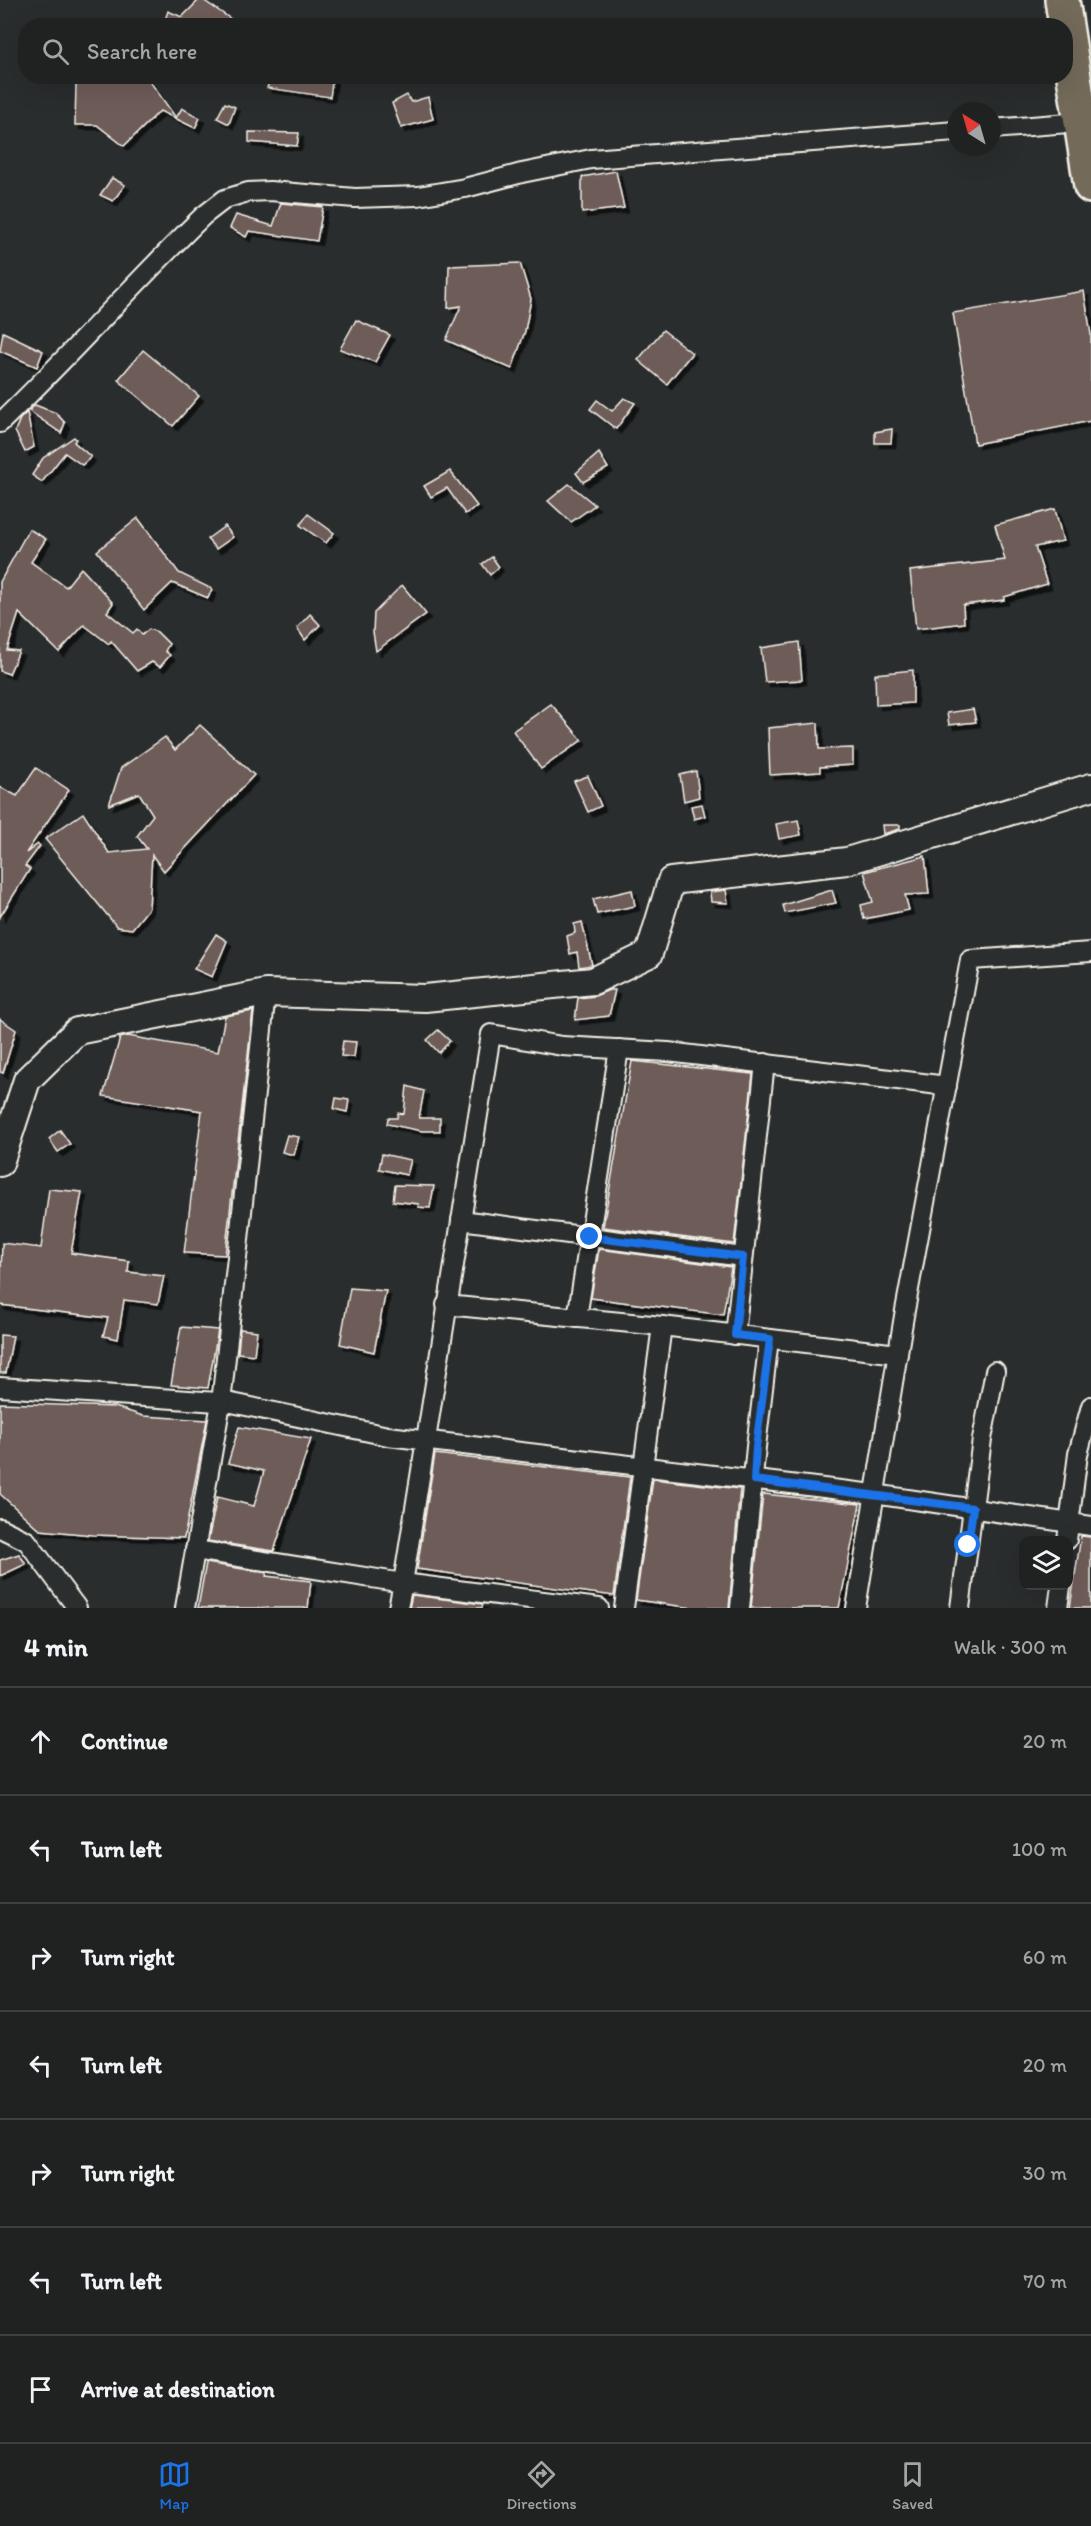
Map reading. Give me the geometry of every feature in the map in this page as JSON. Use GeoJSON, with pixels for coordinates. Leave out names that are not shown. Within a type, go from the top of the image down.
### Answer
{"type":"FeatureCollection","features":[{"type":"Feature","properties":{"kind":"highway"},"geometry":{"type":"LineString","coordinates":[[1062,0],[1065,18]]}},
{"type":"Feature","properties":{"kind":"highway"},"geometry":{"type":"LineString","coordinates":[[1073,75],[1091,186]]}},
{"type":"Feature","properties":{"kind":"street"},"geometry":{"type":"LineString","coordinates":[[1001,128],[1080,122]]}},
{"type":"Feature","properties":{"kind":"street"},"geometry":{"type":"LineString","coordinates":[[0,423],[39,386],[190,229],[213,207],[238,194],[259,191],[355,198],[418,196],[465,188],[556,165],[614,157],[947,132]]}},
{"type":"Feature","properties":{"kind":"street"},"geometry":{"type":"LineString","coordinates":[[0,1163],[27,1080],[77,1031],[266,993],[425,998],[593,981],[648,954],[671,881],[847,861],[1091,787]]}},
{"type":"Feature","properties":{"kind":"street"},"geometry":{"type":"LineString","coordinates":[[856,1608],[898,1354],[970,960],[1091,952]]}},
{"type":"Feature","properties":{"kind":"street"},"geometry":{"type":"LineString","coordinates":[[185,1608],[221,1403],[266,993]]}},
{"type":"Feature","properties":{"kind":"street"},"geometry":{"type":"LineString","coordinates":[[398,1608],[427,1441],[446,1305],[491,1034],[562,1046],[668,1052],[947,1086]]}},
{"type":"Feature","properties":{"kind":"street"},"geometry":{"type":"LineString","coordinates":[[577,1318],[619,1049]]}},
{"type":"Feature","properties":{"kind":"street"},"geometry":{"type":"LineString","coordinates":[[735,1335],[765,1063]]}},
{"type":"Feature","properties":{"kind":"street"},"geometry":{"type":"LineString","coordinates":[[460,1220],[743,1257]]}},
{"type":"Feature","properties":{"kind":"street"},"geometry":{"type":"LineString","coordinates":[[446,1305],[662,1326],[898,1354]]}},
{"type":"Feature","properties":{"kind":"street"},"geometry":{"type":"LineString","coordinates":[[624,1608],[662,1326]]}},
{"type":"Feature","properties":{"kind":"street"},"geometry":{"type":"LineString","coordinates":[[740,1608],[756,1447],[770,1339]]}},
{"type":"Feature","properties":{"kind":"street"},"geometry":{"type":"LineString","coordinates":[[960,1608],[982,1439],[995,1371]]}},
{"type":"Feature","properties":{"kind":"street"},"geometry":{"type":"LineString","coordinates":[[0,1387],[221,1403],[388,1436],[874,1494],[1091,1526]]}},
{"type":"Feature","properties":{"kind":"street"},"geometry":{"type":"LineString","coordinates":[[1068,1536],[1078,1454],[1091,1407]]}},
{"type":"Feature","properties":{"kind":"street"},"geometry":{"type":"LineString","coordinates":[[0,1528],[27,1541],[77,1608]]}},
{"type":"Feature","properties":{"kind":"street"},"geometry":{"type":"LineString","coordinates":[[195,1550],[403,1584],[599,1608]]}},
{"type":"Feature","properties":{"kind":"street"},"geometry":{"type":"LineString","coordinates":[[1058,1608],[1060,1590]]}},
{"type":"Feature","properties":{"kind":"building"},"geometry":{"type":"Polygon","coordinates":[[[199,0],[203,0],[229,18],[166,18],[168,11],[182,17],[199,0]]]}},
{"type":"Feature","properties":{"kind":"building"},"geometry":{"type":"Polygon","coordinates":[[[76,84],[152,84],[176,118],[182,108],[200,118],[195,128],[160,111],[124,146],[97,125],[75,125],[76,84]]]}},
{"type":"Feature","properties":{"kind":"building"},"geometry":{"type":"Polygon","coordinates":[[[268,84],[332,84],[330,97],[267,88],[268,84]]]}},
{"type":"Feature","properties":{"kind":"building"},"geometry":{"type":"Polygon","coordinates":[[[407,95],[411,102],[428,97],[433,119],[401,128],[392,103],[407,95]]]}},
{"type":"Feature","properties":{"kind":"building"},"geometry":{"type":"Polygon","coordinates":[[[225,103],[235,107],[229,124],[217,118],[225,103]]]}},
{"type":"Feature","properties":{"kind":"building"},"geometry":{"type":"Polygon","coordinates":[[[249,132],[299,133],[297,146],[249,142],[249,132]]]}},
{"type":"Feature","properties":{"kind":"building"},"geometry":{"type":"Polygon","coordinates":[[[616,171],[624,208],[582,213],[582,177],[616,171]]]}},
{"type":"Feature","properties":{"kind":"building"},"geometry":{"type":"Polygon","coordinates":[[[112,178],[125,185],[113,201],[100,195],[112,178]]]}},
{"type":"Feature","properties":{"kind":"building"},"geometry":{"type":"Polygon","coordinates":[[[281,203],[323,207],[317,241],[249,231],[246,237],[230,228],[236,215],[273,226],[281,203]]]}},
{"type":"Feature","properties":{"kind":"building"},"geometry":{"type":"Polygon","coordinates":[[[520,263],[531,299],[525,331],[512,369],[446,340],[461,306],[448,308],[449,266],[520,263]]]}},
{"type":"Feature","properties":{"kind":"building"},"geometry":{"type":"Polygon","coordinates":[[[1084,291],[1091,335],[1091,421],[975,444],[953,313],[1084,291]]]}},
{"type":"Feature","properties":{"kind":"building"},"geometry":{"type":"Polygon","coordinates":[[[356,320],[390,335],[375,362],[340,349],[356,320]]]}},
{"type":"Feature","properties":{"kind":"building"},"geometry":{"type":"Polygon","coordinates":[[[663,330],[692,353],[667,384],[638,360],[663,330]]]}},
{"type":"Feature","properties":{"kind":"building"},"geometry":{"type":"Polygon","coordinates":[[[3,332],[43,351],[37,367],[0,351],[3,332]]]}},
{"type":"Feature","properties":{"kind":"building"},"geometry":{"type":"Polygon","coordinates":[[[143,350],[199,396],[173,426],[118,380],[143,350]]]}},
{"type":"Feature","properties":{"kind":"building"},"geometry":{"type":"Polygon","coordinates":[[[624,398],[635,403],[616,429],[590,409],[597,400],[612,411],[624,398]]]}},
{"type":"Feature","properties":{"kind":"building"},"geometry":{"type":"Polygon","coordinates":[[[35,405],[56,413],[65,423],[61,433],[29,411],[35,405]]]}},
{"type":"Feature","properties":{"kind":"building"},"geometry":{"type":"Polygon","coordinates":[[[27,412],[34,447],[25,452],[15,431],[20,419],[27,412]]]}},
{"type":"Feature","properties":{"kind":"building"},"geometry":{"type":"Polygon","coordinates":[[[892,429],[891,443],[875,443],[875,432],[892,429]]]}},
{"type":"Feature","properties":{"kind":"building"},"geometry":{"type":"Polygon","coordinates":[[[74,437],[76,439],[74,442],[91,457],[82,465],[65,453],[42,482],[32,475],[43,458],[74,437]]]}},
{"type":"Feature","properties":{"kind":"building"},"geometry":{"type":"Polygon","coordinates":[[[599,453],[608,468],[583,482],[576,473],[599,453]]]}},
{"type":"Feature","properties":{"kind":"building"},"geometry":{"type":"Polygon","coordinates":[[[450,471],[477,506],[465,514],[447,488],[431,497],[424,486],[450,471]]]}},
{"type":"Feature","properties":{"kind":"building"},"geometry":{"type":"Polygon","coordinates":[[[569,484],[595,505],[571,522],[548,501],[569,484]]]}},
{"type":"Feature","properties":{"kind":"building"},"geometry":{"type":"Polygon","coordinates":[[[1055,509],[1063,541],[1035,547],[1047,584],[1004,597],[1004,600],[963,605],[964,623],[916,629],[910,571],[1005,560],[995,525],[1055,509]]]}},
{"type":"Feature","properties":{"kind":"building"},"geometry":{"type":"Polygon","coordinates":[[[308,514],[334,533],[326,543],[300,525],[308,514]]]}},
{"type":"Feature","properties":{"kind":"building"},"geometry":{"type":"Polygon","coordinates":[[[138,518],[179,573],[212,589],[208,598],[172,583],[144,610],[97,551],[138,518]]]}},
{"type":"Feature","properties":{"kind":"building"},"geometry":{"type":"Polygon","coordinates":[[[225,526],[233,537],[216,549],[207,539],[225,526]]]}},
{"type":"Feature","properties":{"kind":"building"},"geometry":{"type":"Polygon","coordinates":[[[29,529],[46,539],[31,562],[66,587],[81,568],[113,603],[107,612],[133,633],[137,629],[142,635],[149,629],[157,632],[169,644],[165,651],[170,655],[160,667],[152,662],[137,671],[111,641],[109,644],[84,625],[59,652],[19,613],[7,650],[19,651],[9,674],[0,671],[0,582],[29,529]]]}},
{"type":"Feature","properties":{"kind":"building"},"geometry":{"type":"Polygon","coordinates":[[[492,557],[499,567],[490,575],[482,564],[492,557]]]}},
{"type":"Feature","properties":{"kind":"building"},"geometry":{"type":"Polygon","coordinates":[[[402,585],[426,614],[376,651],[373,632],[374,613],[402,585]]]}},
{"type":"Feature","properties":{"kind":"building"},"geometry":{"type":"Polygon","coordinates":[[[310,614],[320,625],[305,640],[297,628],[310,614]]]}},
{"type":"Feature","properties":{"kind":"building"},"geometry":{"type":"Polygon","coordinates":[[[799,642],[802,680],[765,682],[761,648],[799,642]]]}},
{"type":"Feature","properties":{"kind":"building"},"geometry":{"type":"Polygon","coordinates":[[[913,670],[913,703],[876,705],[875,674],[913,670]]]}},
{"type":"Feature","properties":{"kind":"building"},"geometry":{"type":"Polygon","coordinates":[[[551,704],[582,740],[541,769],[513,731],[551,704]]]}},
{"type":"Feature","properties":{"kind":"building"},"geometry":{"type":"Polygon","coordinates":[[[973,709],[976,722],[949,725],[947,713],[973,709]]]}},
{"type":"Feature","properties":{"kind":"building"},"geometry":{"type":"Polygon","coordinates":[[[818,723],[819,749],[853,748],[853,765],[820,767],[820,772],[770,775],[768,728],[818,723]]]}},
{"type":"Feature","properties":{"kind":"building"},"geometry":{"type":"Polygon","coordinates":[[[200,725],[254,775],[164,871],[152,855],[149,908],[132,929],[117,927],[45,839],[83,813],[109,853],[147,849],[137,836],[153,815],[139,793],[109,805],[121,768],[165,737],[175,750],[200,725]]]}},
{"type":"Feature","properties":{"kind":"building"},"geometry":{"type":"Polygon","coordinates":[[[36,768],[69,790],[26,853],[38,844],[40,846],[25,866],[30,869],[0,917],[0,787],[17,796],[36,768]]]}},
{"type":"Feature","properties":{"kind":"building"},"geometry":{"type":"Polygon","coordinates":[[[696,771],[699,797],[684,801],[680,775],[696,771]]]}},
{"type":"Feature","properties":{"kind":"building"},"geometry":{"type":"Polygon","coordinates":[[[588,776],[601,806],[588,812],[574,781],[588,776]]]}},
{"type":"Feature","properties":{"kind":"building"},"geometry":{"type":"Polygon","coordinates":[[[702,804],[705,816],[694,819],[691,806],[702,804]]]}},
{"type":"Feature","properties":{"kind":"building"},"geometry":{"type":"Polygon","coordinates":[[[798,820],[801,835],[779,839],[776,824],[798,820]]]}},
{"type":"Feature","properties":{"kind":"building"},"geometry":{"type":"Polygon","coordinates":[[[882,825],[900,825],[900,829],[883,834],[882,825]]]}},
{"type":"Feature","properties":{"kind":"building"},"geometry":{"type":"Polygon","coordinates":[[[925,856],[929,894],[905,895],[909,910],[864,919],[861,905],[873,902],[864,872],[925,856]]]}},
{"type":"Feature","properties":{"kind":"building"},"geometry":{"type":"Polygon","coordinates":[[[632,890],[635,906],[597,914],[593,899],[632,890]]]}},
{"type":"Feature","properties":{"kind":"building"},"geometry":{"type":"Polygon","coordinates":[[[726,890],[728,903],[711,902],[710,892],[726,890]]]}},
{"type":"Feature","properties":{"kind":"building"},"geometry":{"type":"Polygon","coordinates":[[[832,890],[836,903],[785,913],[783,905],[832,890]]]}},
{"type":"Feature","properties":{"kind":"building"},"geometry":{"type":"Polygon","coordinates":[[[582,922],[592,965],[579,967],[577,952],[570,954],[567,936],[575,933],[574,924],[582,922]]]}},
{"type":"Feature","properties":{"kind":"building"},"geometry":{"type":"Polygon","coordinates":[[[216,934],[227,941],[212,977],[194,969],[216,934]]]}},
{"type":"Feature","properties":{"kind":"building"},"geometry":{"type":"Polygon","coordinates":[[[615,990],[609,1016],[575,1020],[578,998],[595,996],[615,990]]]}},
{"type":"Feature","properties":{"kind":"building"},"geometry":{"type":"Polygon","coordinates":[[[253,1011],[225,1255],[184,1253],[202,1111],[103,1096],[120,1038],[128,1036],[218,1052],[225,1016],[253,1011]]]}},
{"type":"Feature","properties":{"kind":"building"},"geometry":{"type":"Polygon","coordinates":[[[0,1019],[16,1030],[3,1073],[0,1072],[0,1019]]]}},
{"type":"Feature","properties":{"kind":"building"},"geometry":{"type":"Polygon","coordinates":[[[438,1030],[450,1041],[439,1053],[427,1040],[438,1030]]]}},
{"type":"Feature","properties":{"kind":"building"},"geometry":{"type":"Polygon","coordinates":[[[343,1041],[356,1042],[354,1057],[341,1056],[343,1041]]]}},
{"type":"Feature","properties":{"kind":"building"},"geometry":{"type":"Polygon","coordinates":[[[632,1061],[753,1074],[734,1244],[603,1227],[632,1061]]]}},
{"type":"Feature","properties":{"kind":"building"},"geometry":{"type":"Polygon","coordinates":[[[407,1086],[424,1091],[419,1118],[440,1118],[440,1131],[422,1131],[387,1124],[388,1118],[397,1118],[398,1113],[404,1114],[407,1086]]]}},
{"type":"Feature","properties":{"kind":"building"},"geometry":{"type":"Polygon","coordinates":[[[336,1098],[349,1100],[347,1112],[334,1109],[336,1098]]]}},
{"type":"Feature","properties":{"kind":"building"},"geometry":{"type":"Polygon","coordinates":[[[60,1130],[70,1144],[58,1152],[49,1139],[60,1130]]]}},
{"type":"Feature","properties":{"kind":"building"},"geometry":{"type":"Polygon","coordinates":[[[287,1135],[299,1137],[294,1155],[282,1152],[287,1135]]]}},
{"type":"Feature","properties":{"kind":"building"},"geometry":{"type":"Polygon","coordinates":[[[382,1154],[411,1160],[407,1175],[379,1169],[382,1154]]]}},
{"type":"Feature","properties":{"kind":"building"},"geometry":{"type":"Polygon","coordinates":[[[395,1185],[434,1186],[430,1208],[418,1207],[419,1204],[393,1201],[395,1185]]]}},
{"type":"Feature","properties":{"kind":"building"},"geometry":{"type":"Polygon","coordinates":[[[49,1189],[82,1192],[71,1253],[129,1261],[128,1272],[164,1276],[158,1304],[124,1300],[118,1339],[103,1336],[108,1318],[0,1305],[2,1243],[41,1248],[49,1189]]]}},
{"type":"Feature","properties":{"kind":"building"},"geometry":{"type":"Polygon","coordinates":[[[599,1249],[731,1267],[723,1315],[591,1298],[599,1249]]]}},
{"type":"Feature","properties":{"kind":"building"},"geometry":{"type":"Polygon","coordinates":[[[350,1288],[386,1291],[374,1352],[340,1344],[350,1288]]]}},
{"type":"Feature","properties":{"kind":"building"},"geometry":{"type":"Polygon","coordinates":[[[181,1327],[218,1330],[208,1388],[171,1385],[181,1327]]]}},
{"type":"Feature","properties":{"kind":"building"},"geometry":{"type":"Polygon","coordinates":[[[240,1329],[257,1331],[254,1355],[238,1353],[240,1329]]]}},
{"type":"Feature","properties":{"kind":"building"},"geometry":{"type":"Polygon","coordinates":[[[0,1335],[13,1336],[6,1373],[0,1373],[0,1335]]]}},
{"type":"Feature","properties":{"kind":"building"},"geometry":{"type":"Polygon","coordinates":[[[0,1403],[115,1407],[143,1416],[207,1420],[184,1538],[93,1535],[40,1530],[0,1494],[0,1403]]]}},
{"type":"Feature","properties":{"kind":"building"},"geometry":{"type":"Polygon","coordinates":[[[239,1427],[311,1439],[274,1551],[208,1541],[217,1497],[254,1506],[264,1471],[228,1463],[239,1427]]]}},
{"type":"Feature","properties":{"kind":"building"},"geometry":{"type":"Polygon","coordinates":[[[435,1454],[630,1477],[614,1596],[417,1569],[435,1454]]]}},
{"type":"Feature","properties":{"kind":"building"},"geometry":{"type":"Polygon","coordinates":[[[653,1479],[740,1489],[729,1608],[693,1608],[636,1600],[653,1479]]]}},
{"type":"Feature","properties":{"kind":"building"},"geometry":{"type":"Polygon","coordinates":[[[763,1494],[860,1504],[839,1608],[751,1608],[763,1494]]]}},
{"type":"Feature","properties":{"kind":"building"},"geometry":{"type":"Polygon","coordinates":[[[1081,1536],[1091,1537],[1091,1608],[1070,1608],[1081,1536]]]}},
{"type":"Feature","properties":{"kind":"building"},"geometry":{"type":"Polygon","coordinates":[[[19,1554],[26,1564],[0,1576],[0,1560],[19,1554]]]}},
{"type":"Feature","properties":{"kind":"building"},"geometry":{"type":"Polygon","coordinates":[[[206,1563],[267,1573],[266,1576],[311,1581],[308,1608],[198,1608],[206,1563]]]}},
{"type":"Feature","properties":{"kind":"building"},"geometry":{"type":"Polygon","coordinates":[[[412,1595],[483,1604],[482,1608],[409,1608],[412,1595]]]}},
{"type":"Feature","properties":{"kind":"route"},"geometry":{"type":"LineString","coordinates":[[590,1237],[743,1257],[735,1335],[770,1339],[754,1480],[973,1508],[968,1545]]}}]}
